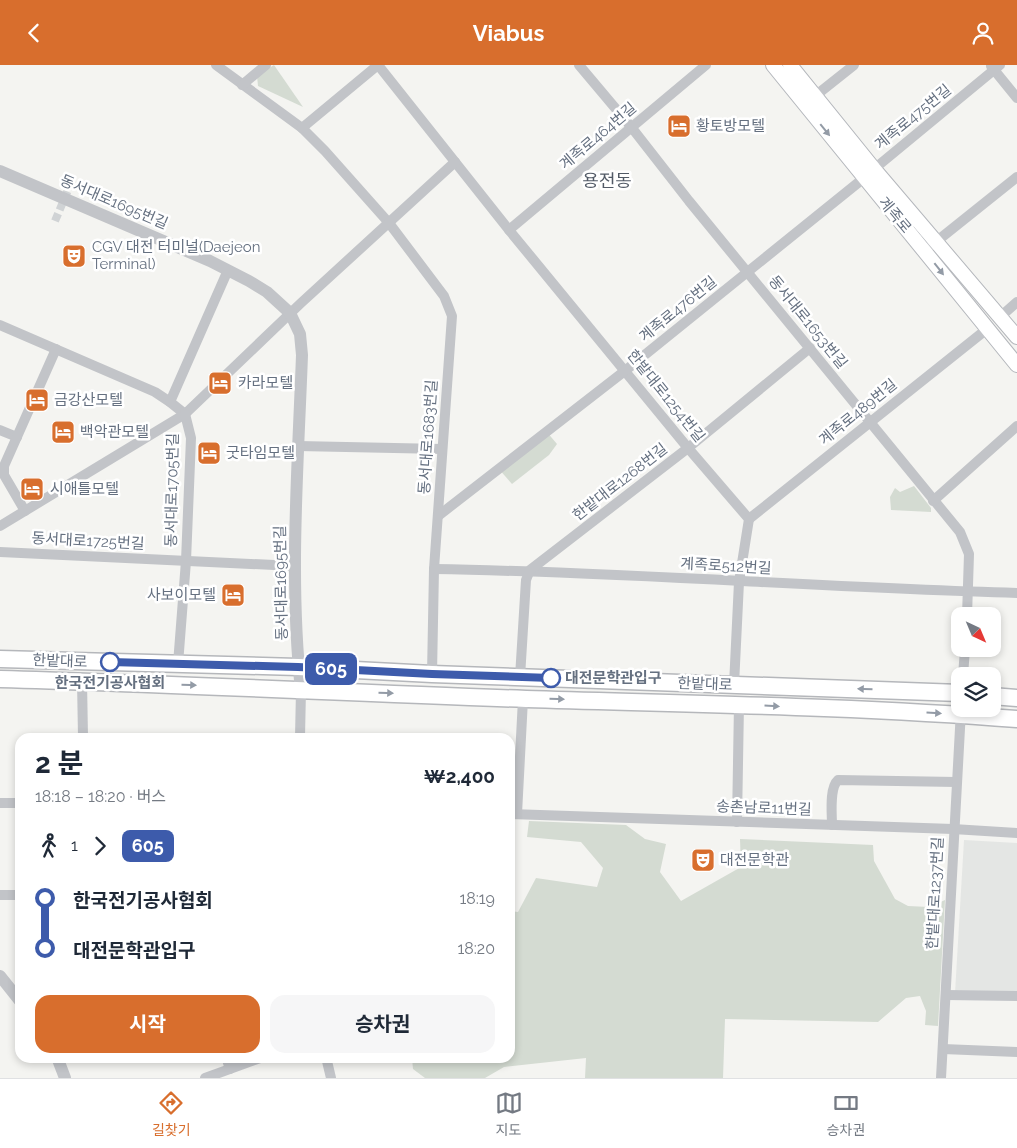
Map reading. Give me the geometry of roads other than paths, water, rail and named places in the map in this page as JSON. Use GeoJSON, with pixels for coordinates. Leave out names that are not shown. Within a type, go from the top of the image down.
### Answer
{"type":"FeatureCollection","features":[{"type":"Feature","properties":{"kind":"main road","name":"계족로"},"geometry":{"type":"LineString","coordinates":[[773,65],[804,105],[869,173],[930,246],[1000,317],[1017,337]]}},
{"type":"Feature","properties":{"kind":"main road","name":"계족로"},"geometry":{"type":"LineString","coordinates":[[790,65],[816,95],[869,173]]}},
{"type":"Feature","properties":{"kind":"main road","name":"계족로"},"geometry":{"type":"LineString","coordinates":[[930,246],[987,329],[1017,365]]}},
{"type":"Feature","properties":{"kind":"main road","name":"한밭대로"},"geometry":{"type":"LineString","coordinates":[[0,659],[298,667],[432,674],[951,693]]}},
{"type":"Feature","properties":{"kind":"main road","name":"한밭대로"},"geometry":{"type":"LineString","coordinates":[[0,679],[524,699],[951,712]]}},
{"type":"Feature","properties":{"kind":"main road"},"geometry":{"type":"LineString","coordinates":[[1001,697],[1017,698]]}},
{"type":"Feature","properties":{"kind":"main road","name":"한밭대로"},"geometry":{"type":"LineString","coordinates":[[1001,717],[1017,719]]}},
{"type":"Feature","properties":{"kind":"street","name":"동서대로1683번길"},"geometry":{"type":"LineString","coordinates":[[216,65],[302,128],[325,151],[389,223],[444,296],[452,316],[434,569],[432,674]]}},
{"type":"Feature","properties":{"kind":"street"},"geometry":{"type":"LineString","coordinates":[[242,85],[266,65]]}},
{"type":"Feature","properties":{"kind":"street"},"geometry":{"type":"LineString","coordinates":[[302,128],[378,65]]}},
{"type":"Feature","properties":{"kind":"street","name":"한밭대로1254번길"},"geometry":{"type":"LineString","coordinates":[[378,65],[454,162],[688,448],[749,519]]}},
{"type":"Feature","properties":{"kind":"street","name":"동서대로1653번길"},"geometry":{"type":"LineString","coordinates":[[579,65],[632,128],[688,201],[960,532],[969,554],[968,607]]}},
{"type":"Feature","properties":{"kind":"street","name":"계족로464번길"},"geometry":{"type":"LineString","coordinates":[[510,230],[706,65]]}},
{"type":"Feature","properties":{"kind":"street"},"geometry":{"type":"LineString","coordinates":[[804,105],[854,65]]}},
{"type":"Feature","properties":{"kind":"street","name":"계족로475번길"},"geometry":{"type":"LineString","coordinates":[[869,173],[995,67],[1017,98]]}},
{"type":"Feature","properties":{"kind":"street"},"geometry":{"type":"LineString","coordinates":[[0,325],[155,392],[185,414],[290,313],[454,162]]}},
{"type":"Feature","properties":{"kind":"street","name":"동서대로1695번길"},"geometry":{"type":"LineString","coordinates":[[0,171],[228,270],[267,292],[290,313],[300,334],[302,355],[295,566],[298,667],[301,689]]}},
{"type":"Feature","properties":{"kind":"street","name":"계족로476번길"},"geometry":{"type":"LineString","coordinates":[[438,516],[626,370],[869,173]]}},
{"type":"Feature","properties":{"kind":"street"},"geometry":{"type":"LineString","coordinates":[[930,246],[1017,177]]}},
{"type":"Feature","properties":{"kind":"street"},"geometry":{"type":"LineString","coordinates":[[170,402],[228,270]]}},
{"type":"Feature","properties":{"kind":"street"},"geometry":{"type":"LineString","coordinates":[[1000,317],[1017,302]]}},
{"type":"Feature","properties":{"kind":"street","name":"계족로489번길"},"geometry":{"type":"LineString","coordinates":[[749,519],[869,421],[987,329]]}},
{"type":"Feature","properties":{"kind":"street","name":"한밭대로1268번길"},"geometry":{"type":"LineString","coordinates":[[530,570],[688,448],[810,348]]}},
{"type":"Feature","properties":{"kind":"street"},"geometry":{"type":"LineString","coordinates":[[25,511],[3,471],[56,349]]}},
{"type":"Feature","properties":{"kind":"street","name":"동서대로1705번길"},"geometry":{"type":"LineString","coordinates":[[0,526],[185,414],[191,438],[186,561],[178,664]]}},
{"type":"Feature","properties":{"kind":"street"},"geometry":{"type":"LineString","coordinates":[[934,501],[1017,426]]}},
{"type":"Feature","properties":{"kind":"street"},"geometry":{"type":"LineString","coordinates":[[0,430],[17,437]]}},
{"type":"Feature","properties":{"kind":"street"},"geometry":{"type":"LineString","coordinates":[[298,446],[442,449]]}},
{"type":"Feature","properties":{"kind":"street"},"geometry":{"type":"LineString","coordinates":[[734,685],[739,581],[749,519]]}},
{"type":"Feature","properties":{"kind":"street","name":"동서대로1725번길"},"geometry":{"type":"LineString","coordinates":[[0,552],[295,566]]}},
{"type":"Feature","properties":{"kind":"street","name":"계족로512번길"},"geometry":{"type":"LineString","coordinates":[[434,569],[530,570],[1017,593]]}},
{"type":"Feature","properties":{"kind":"street"},"geometry":{"type":"LineString","coordinates":[[520,677],[526,580],[530,570]]}},
{"type":"Feature","properties":{"kind":"street"},"geometry":{"type":"LineString","coordinates":[[82,681],[83,733]]}},
{"type":"Feature","properties":{"kind":"street"},"geometry":{"type":"LineString","coordinates":[[300,733],[301,689]]}},
{"type":"Feature","properties":{"kind":"street"},"geometry":{"type":"LineString","coordinates":[[515,802],[524,699]]}},
{"type":"Feature","properties":{"kind":"street","name":"한밭대로"},"geometry":{"type":"LineString","coordinates":[[738,822],[739,704]]}},
{"type":"Feature","properties":{"kind":"street","name":"한밭대로1237번길"},"geometry":{"type":"LineString","coordinates":[[942,1078],[953,829],[961,717]]}},
{"type":"Feature","properties":{"kind":"street"},"geometry":{"type":"LineString","coordinates":[[832,825],[833,790],[834,783],[838,780],[956,782]]}},
{"type":"Feature","properties":{"kind":"street"},"geometry":{"type":"LineString","coordinates":[[0,803],[15,803]]}},
{"type":"Feature","properties":{"kind":"street","name":"송촌남로11번길"},"geometry":{"type":"LineString","coordinates":[[515,814],[953,829],[1017,833]]}},
{"type":"Feature","properties":{"kind":"street"},"geometry":{"type":"LineString","coordinates":[[0,895],[15,895]]}},
{"type":"Feature","properties":{"kind":"street"},"geometry":{"type":"LineString","coordinates":[[0,976],[15,995]]}},
{"type":"Feature","properties":{"kind":"street"},"geometry":{"type":"LineString","coordinates":[[946,995],[1017,996]]}},
{"type":"Feature","properties":{"kind":"street"},"geometry":{"type":"LineString","coordinates":[[943,1049],[1017,1052]]}},
{"type":"Feature","properties":{"kind":"street"},"geometry":{"type":"LineString","coordinates":[[59,1063],[65,1078]]}},
{"type":"Feature","properties":{"kind":"street"},"geometry":{"type":"LineString","coordinates":[[228,1063],[230,1069]]}},
{"type":"Feature","properties":{"kind":"street"},"geometry":{"type":"LineString","coordinates":[[205,1078],[246,1063]]}},
{"type":"Feature","properties":{"kind":"street"},"geometry":{"type":"LineString","coordinates":[[327,1063],[330,1078]]}},
{"type":"Feature","properties":{"kind":"tunnel"},"geometry":{"type":"LineString","coordinates":[[55,221],[73,178]]}},
{"type":"Feature","properties":{"kind":"place","name":"황토방모텔"},"geometry":{"type":"Point","coordinates":[679,126]}},
{"type":"Feature","properties":{"kind":"place","name":"CGV 대전 터미널(Daejeon Terminal)"},"geometry":{"type":"Point","coordinates":[74,256]}},
{"type":"Feature","properties":{"kind":"place","name":"카라모텔"},"geometry":{"type":"Point","coordinates":[220,383]}},
{"type":"Feature","properties":{"kind":"place","name":"금강산모텔"},"geometry":{"type":"Point","coordinates":[37,400]}},
{"type":"Feature","properties":{"kind":"place","name":"백악관모텔"},"geometry":{"type":"Point","coordinates":[63,432]}},
{"type":"Feature","properties":{"kind":"place","name":"굿타임모텔"},"geometry":{"type":"Point","coordinates":[209,453]}},
{"type":"Feature","properties":{"kind":"place","name":"시애틀모텔"},"geometry":{"type":"Point","coordinates":[32,489]}},
{"type":"Feature","properties":{"kind":"place","name":"사보이모텔"},"geometry":{"type":"Point","coordinates":[233,595]}},
{"type":"Feature","properties":{"kind":"place","name":"한국전기공사협회"},"geometry":{"type":"Point","coordinates":[110,662]}},
{"type":"Feature","properties":{"kind":"place","name":"대전문학관입구"},"geometry":{"type":"Point","coordinates":[551,678]}},
{"type":"Feature","properties":{"kind":"place","name":"대전문학관"},"geometry":{"type":"Point","coordinates":[703,860]}},
{"type":"Feature","properties":{"kind":"district","name":"용전동"},"geometry":{"type":"Point","coordinates":[607,180]}}]}
